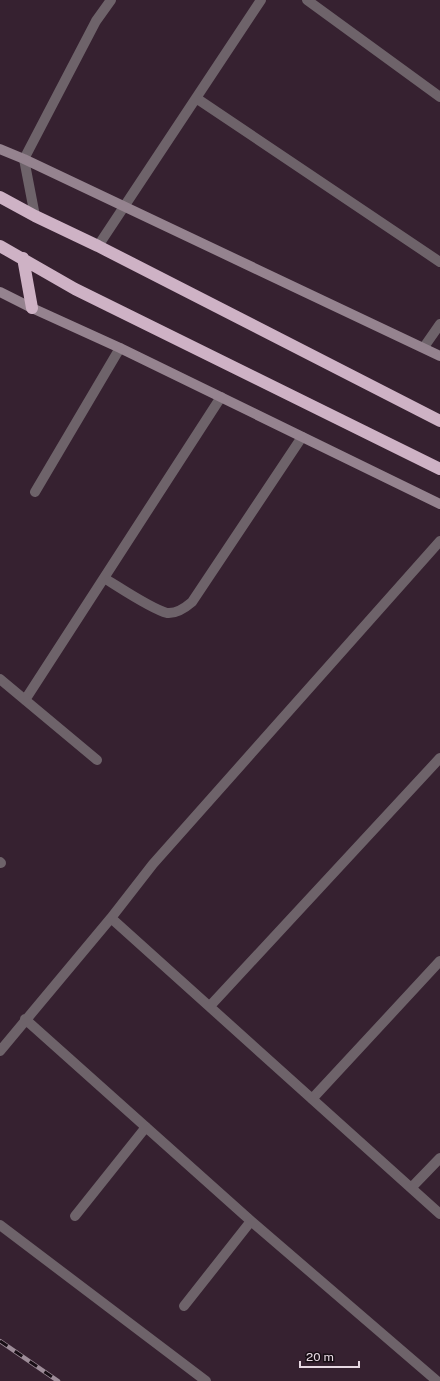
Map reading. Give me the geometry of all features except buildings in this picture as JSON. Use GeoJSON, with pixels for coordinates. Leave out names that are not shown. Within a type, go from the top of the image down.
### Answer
{"type":"FeatureCollection","features":[{"type":"Feature","properties":{"kind":"highway"},"geometry":{"type":"LineString","coordinates":[[0,197],[440,421]]}},
{"type":"Feature","properties":{"kind":"highway"},"geometry":{"type":"LineString","coordinates":[[0,246],[23,258],[75,290],[440,469]]}},
{"type":"Feature","properties":{"kind":"highway"},"geometry":{"type":"LineString","coordinates":[[23,258],[32,308]]}},
{"type":"Feature","properties":{"kind":"street"},"geometry":{"type":"LineString","coordinates":[[35,216],[24,159],[96,21],[111,0]]}},
{"type":"Feature","properties":{"kind":"street"},"geometry":{"type":"LineString","coordinates":[[98,246],[261,0]]}},
{"type":"Feature","properties":{"kind":"street"},"geometry":{"type":"LineString","coordinates":[[307,0],[440,97]]}},
{"type":"Feature","properties":{"kind":"street"},"geometry":{"type":"LineString","coordinates":[[196,98],[440,262]]}},
{"type":"Feature","properties":{"kind":"street"},"geometry":{"type":"LineString","coordinates":[[0,149],[424,347],[440,356]]}},
{"type":"Feature","properties":{"kind":"street"},"geometry":{"type":"LineString","coordinates":[[0,292],[120,348],[440,504]]}},
{"type":"Feature","properties":{"kind":"street"},"geometry":{"type":"LineString","coordinates":[[424,347],[440,324]]}},
{"type":"Feature","properties":{"kind":"street"},"geometry":{"type":"LineString","coordinates":[[35,492],[120,348]]}},
{"type":"Feature","properties":{"kind":"street"},"geometry":{"type":"LineString","coordinates":[[25,700],[221,397]]}},
{"type":"Feature","properties":{"kind":"street"},"geometry":{"type":"LineString","coordinates":[[104,578],[150,606],[168,613],[182,610],[192,602],[302,437]]}},
{"type":"Feature","properties":{"kind":"street"},"geometry":{"type":"LineString","coordinates":[[1,1046],[111,918],[158,859],[440,541]]}},
{"type":"Feature","properties":{"kind":"street"},"geometry":{"type":"LineString","coordinates":[[0,680],[97,760]]}},
{"type":"Feature","properties":{"kind":"street"},"geometry":{"type":"LineString","coordinates":[[210,1006],[440,758]]}},
{"type":"Feature","properties":{"kind":"street"},"geometry":{"type":"LineString","coordinates":[[111,918],[440,1214]]}},
{"type":"Feature","properties":{"kind":"street"},"geometry":{"type":"LineString","coordinates":[[312,1099],[440,961]]}},
{"type":"Feature","properties":{"kind":"street"},"geometry":{"type":"LineString","coordinates":[[25,1019],[251,1221],[437,1381]]}},
{"type":"Feature","properties":{"kind":"street"},"geometry":{"type":"LineString","coordinates":[[74,1216],[146,1127]]}},
{"type":"Feature","properties":{"kind":"street"},"geometry":{"type":"LineString","coordinates":[[412,1188],[440,1158]]}},
{"type":"Feature","properties":{"kind":"street"},"geometry":{"type":"LineString","coordinates":[[184,1306],[251,1221]]}},
{"type":"Feature","properties":{"kind":"street"},"geometry":{"type":"LineString","coordinates":[[0,1225],[206,1381]]}},
{"type":"Feature","properties":{"kind":"railway"},"geometry":{"type":"LineString","coordinates":[[0,1341],[58,1381]]}}]}
